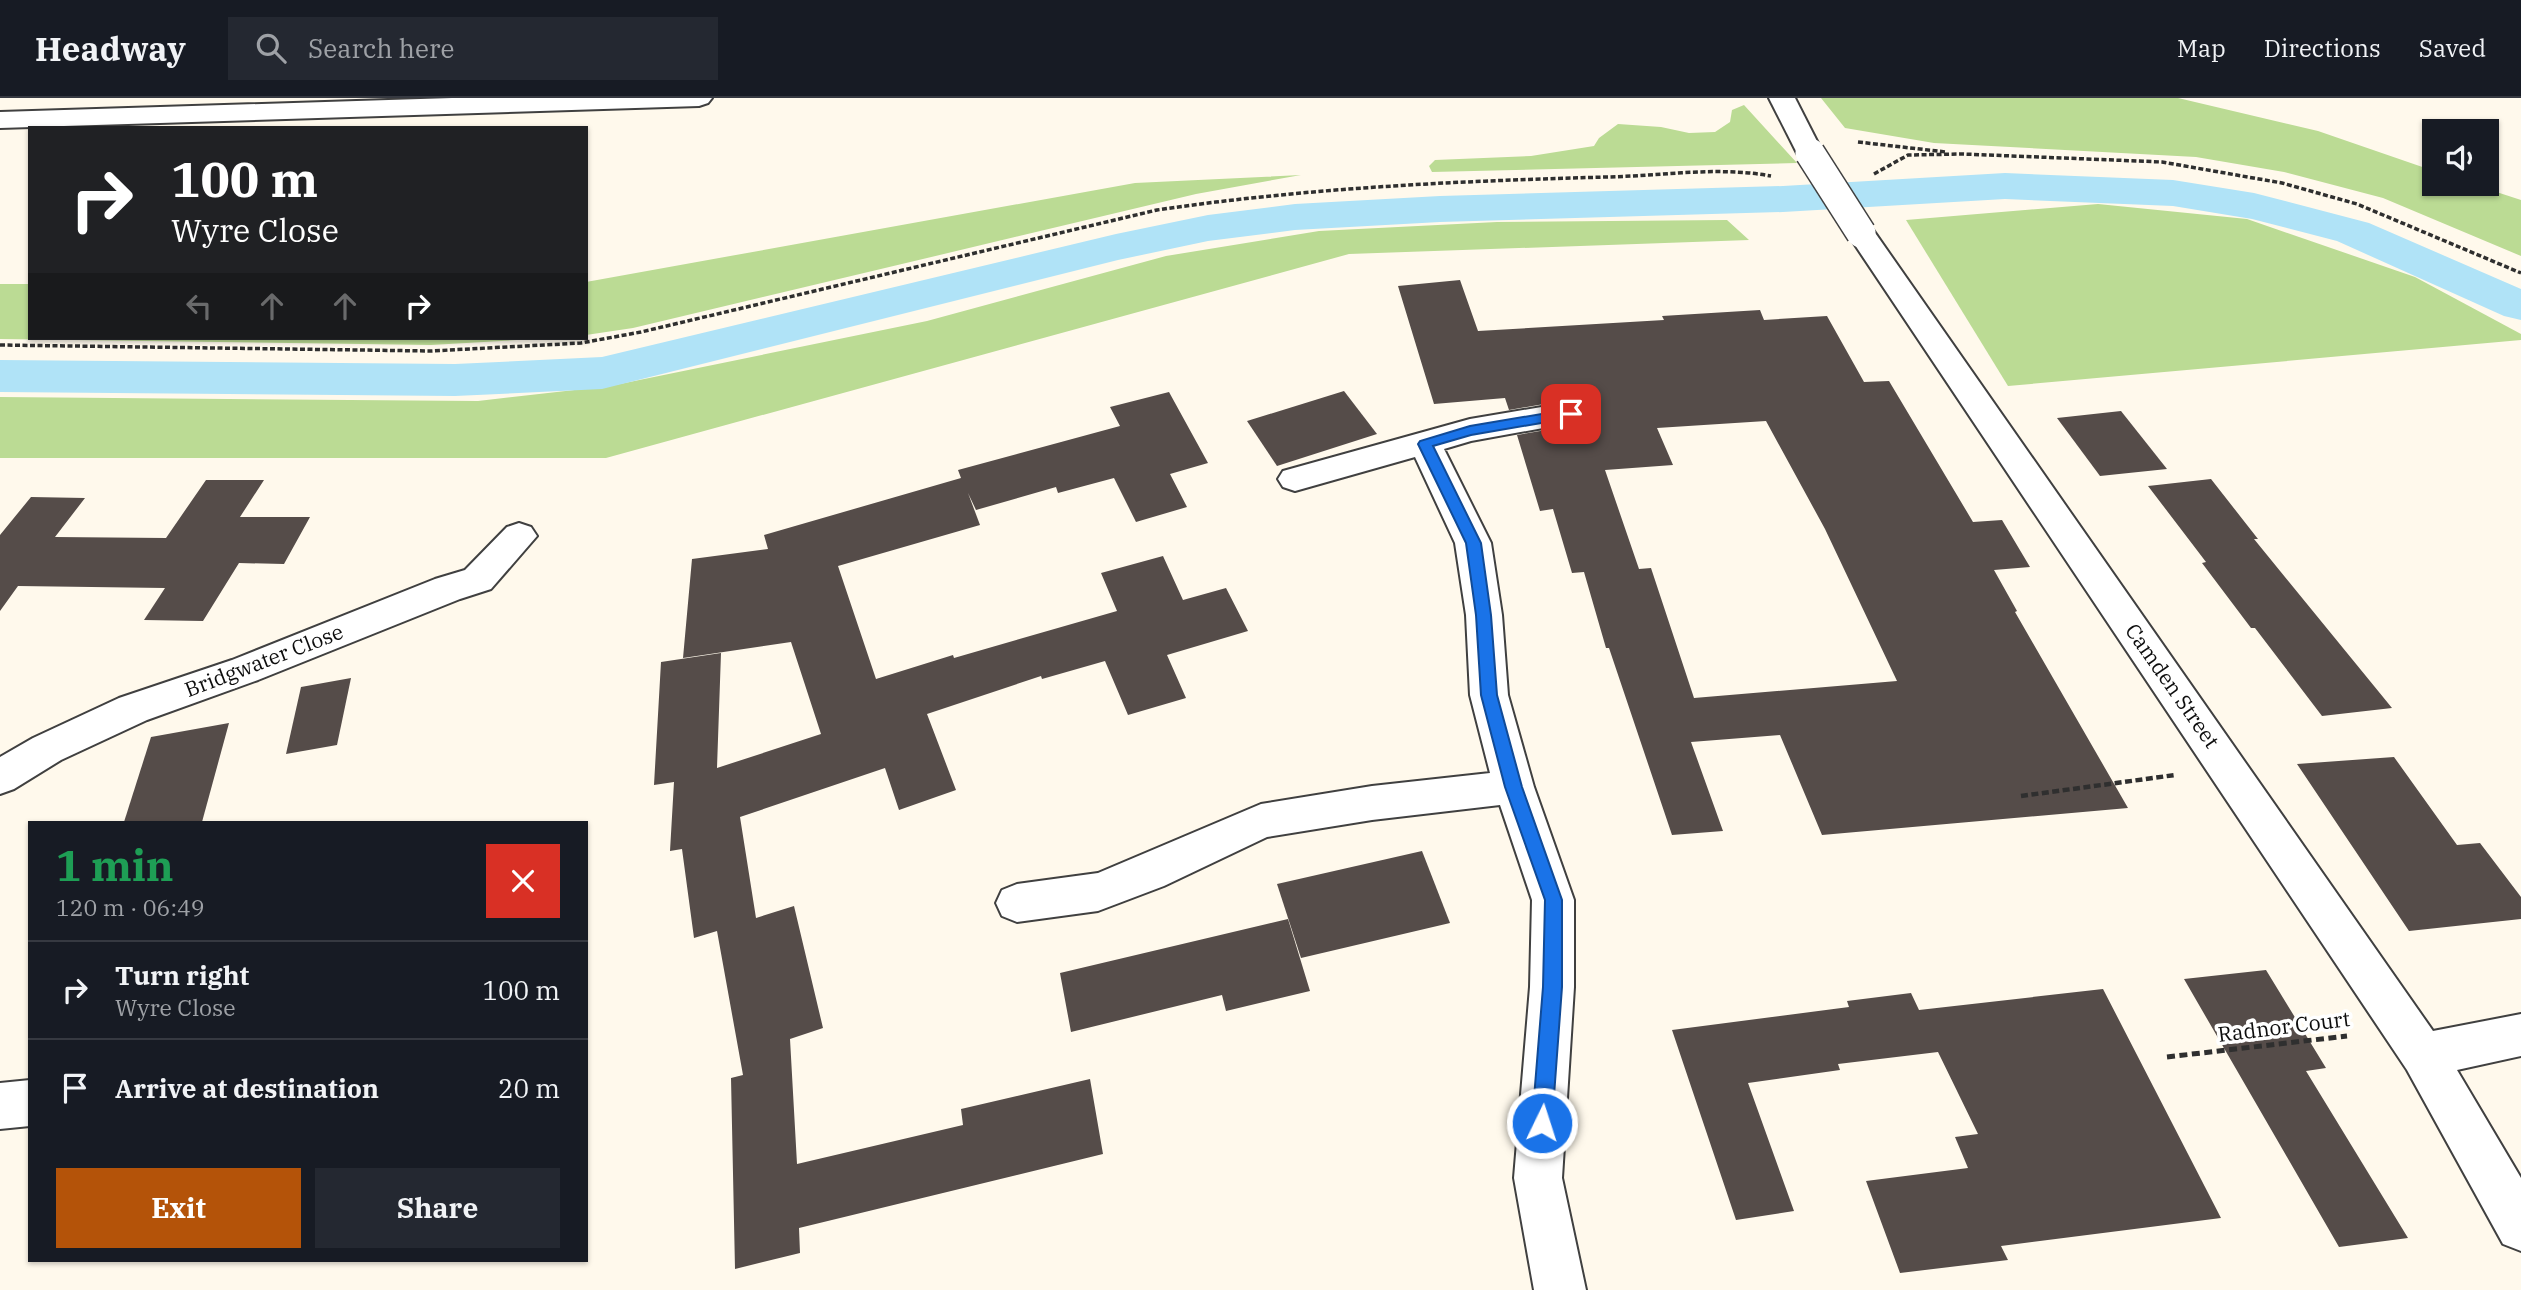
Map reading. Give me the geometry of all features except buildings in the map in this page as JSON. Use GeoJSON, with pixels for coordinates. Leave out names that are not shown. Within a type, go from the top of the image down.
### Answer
{"type":"FeatureCollection","features":[{"type":"Feature","properties":{"kind":"street"},"geometry":{"type":"LineString","coordinates":[[0,120],[699,98]]}},
{"type":"Feature","properties":{"kind":"street","name":"Camden Street"},"geometry":{"type":"LineString","coordinates":[[1782,98],[1810,153],[1861,233],[2413,1042],[2521,1226]]}},
{"type":"Feature","properties":{"kind":"street"},"geometry":{"type":"LineString","coordinates":[[1294,479],[1470,430],[1571,414]]}},
{"type":"Feature","properties":{"kind":"street"},"geometry":{"type":"LineString","coordinates":[[1425,444],[1473,543],[1484,615],[1489,695],[1514,787],[1553,900],[1552,987],[1538,1178],[1560,1290]]}},
{"type":"Feature","properties":{"kind":"street","name":"Bridgwater Close"},"geometry":{"type":"LineString","coordinates":[[0,777],[47,749],[133,709],[245,670],[448,589],[478,580],[519,536]]}},
{"type":"Feature","properties":{"kind":"street"},"geometry":{"type":"LineString","coordinates":[[1017,903],[1098,892],[1149,873],[1261,821],[1372,803],[1514,787]]}},
{"type":"Feature","properties":{"kind":"street"},"geometry":{"type":"LineString","coordinates":[[2413,1042],[2521,1035]]}},
{"type":"Feature","properties":{"kind":"street"},"geometry":{"type":"LineString","coordinates":[[0,1106],[28,1103]]}},
{"type":"Feature","properties":{"kind":"path"},"geometry":{"type":"LineString","coordinates":[[1853,142],[1963,154]]}},
{"type":"Feature","properties":{"kind":"path"},"geometry":{"type":"LineString","coordinates":[[1870,177],[1908,155],[1963,154],[2162,162],[2270,181],[2357,204],[2521,273]]}},
{"type":"Feature","properties":{"kind":"path"},"geometry":{"type":"LineString","coordinates":[[0,345],[431,351],[581,343],[641,332],[1157,210],[1227,199],[1309,189],[1472,181],[1721,174],[1764,174],[1776,177]]}},
{"type":"Feature","properties":{"kind":"path"},"geometry":{"type":"LineString","coordinates":[[2021,796],[2228,768]]}},
{"type":"Feature","properties":{"kind":"path","name":"Radnor Court"},"geometry":{"type":"LineString","coordinates":[[2167,1057],[2413,1042]]}},
{"type":"Feature","properties":{"kind":"green space"},"geometry":{"type":"Polygon","coordinates":[[[1821,98],[2178,98],[2318,131],[2422,167],[2422,196],[2499,196],[2499,193],[2521,200],[2521,256],[2383,198],[2284,172],[2196,157],[1934,143],[1845,128],[1821,98]]]}},
{"type":"Feature","properties":{"kind":"green space"},"geometry":{"type":"Polygon","coordinates":[[[1744,105],[1797,163],[1432,172],[1429,166],[1435,160],[1531,156],[1594,146],[1599,138],[1618,124],[1661,127],[1689,133],[1715,132],[1730,122],[1732,110],[1744,105]]]}},
{"type":"Feature","properties":{"kind":"green space"},"geometry":{"type":"Polygon","coordinates":[[[1301,175],[1196,194],[633,328],[588,335],[588,282],[1135,183],[1301,175]]]}},
{"type":"Feature","properties":{"kind":"green space"},"geometry":{"type":"Polygon","coordinates":[[[2098,204],[2247,219],[2415,277],[2521,334],[2521,340],[2008,386],[1906,220],[2098,204]]]}},
{"type":"Feature","properties":{"kind":"green space"},"geometry":{"type":"Polygon","coordinates":[[[1727,220],[1749,240],[1349,254],[606,458],[0,458],[0,397],[478,401],[610,386],[927,321],[1166,256],[1319,231],[1497,222],[1727,220]]]}},
{"type":"Feature","properties":{"kind":"green space"},"geometry":{"type":"Polygon","coordinates":[[[0,284],[28,284],[28,339],[0,339],[0,284]]]}},
{"type":"Feature","properties":{"kind":"green space"},"geometry":{"type":"Polygon","coordinates":[[[72,340],[517,340],[431,345],[72,340]]]}},
{"type":"Feature","properties":{"kind":"waterway"},"geometry":{"type":"LineString","coordinates":[[0,376],[455,380],[602,373],[1116,247],[1208,228],[1295,217],[1440,209],[1783,199],[2005,186],[2173,193],[2254,206],[2353,232],[2521,306]]}},
{"type":"Feature","properties":{"kind":"route"},"geometry":{"type":"LineString","coordinates":[[1542,1123],[1552,987],[1553,900],[1514,787],[1489,695],[1484,615],[1473,543],[1425,444],[1470,430],[1571,414]]}}]}
